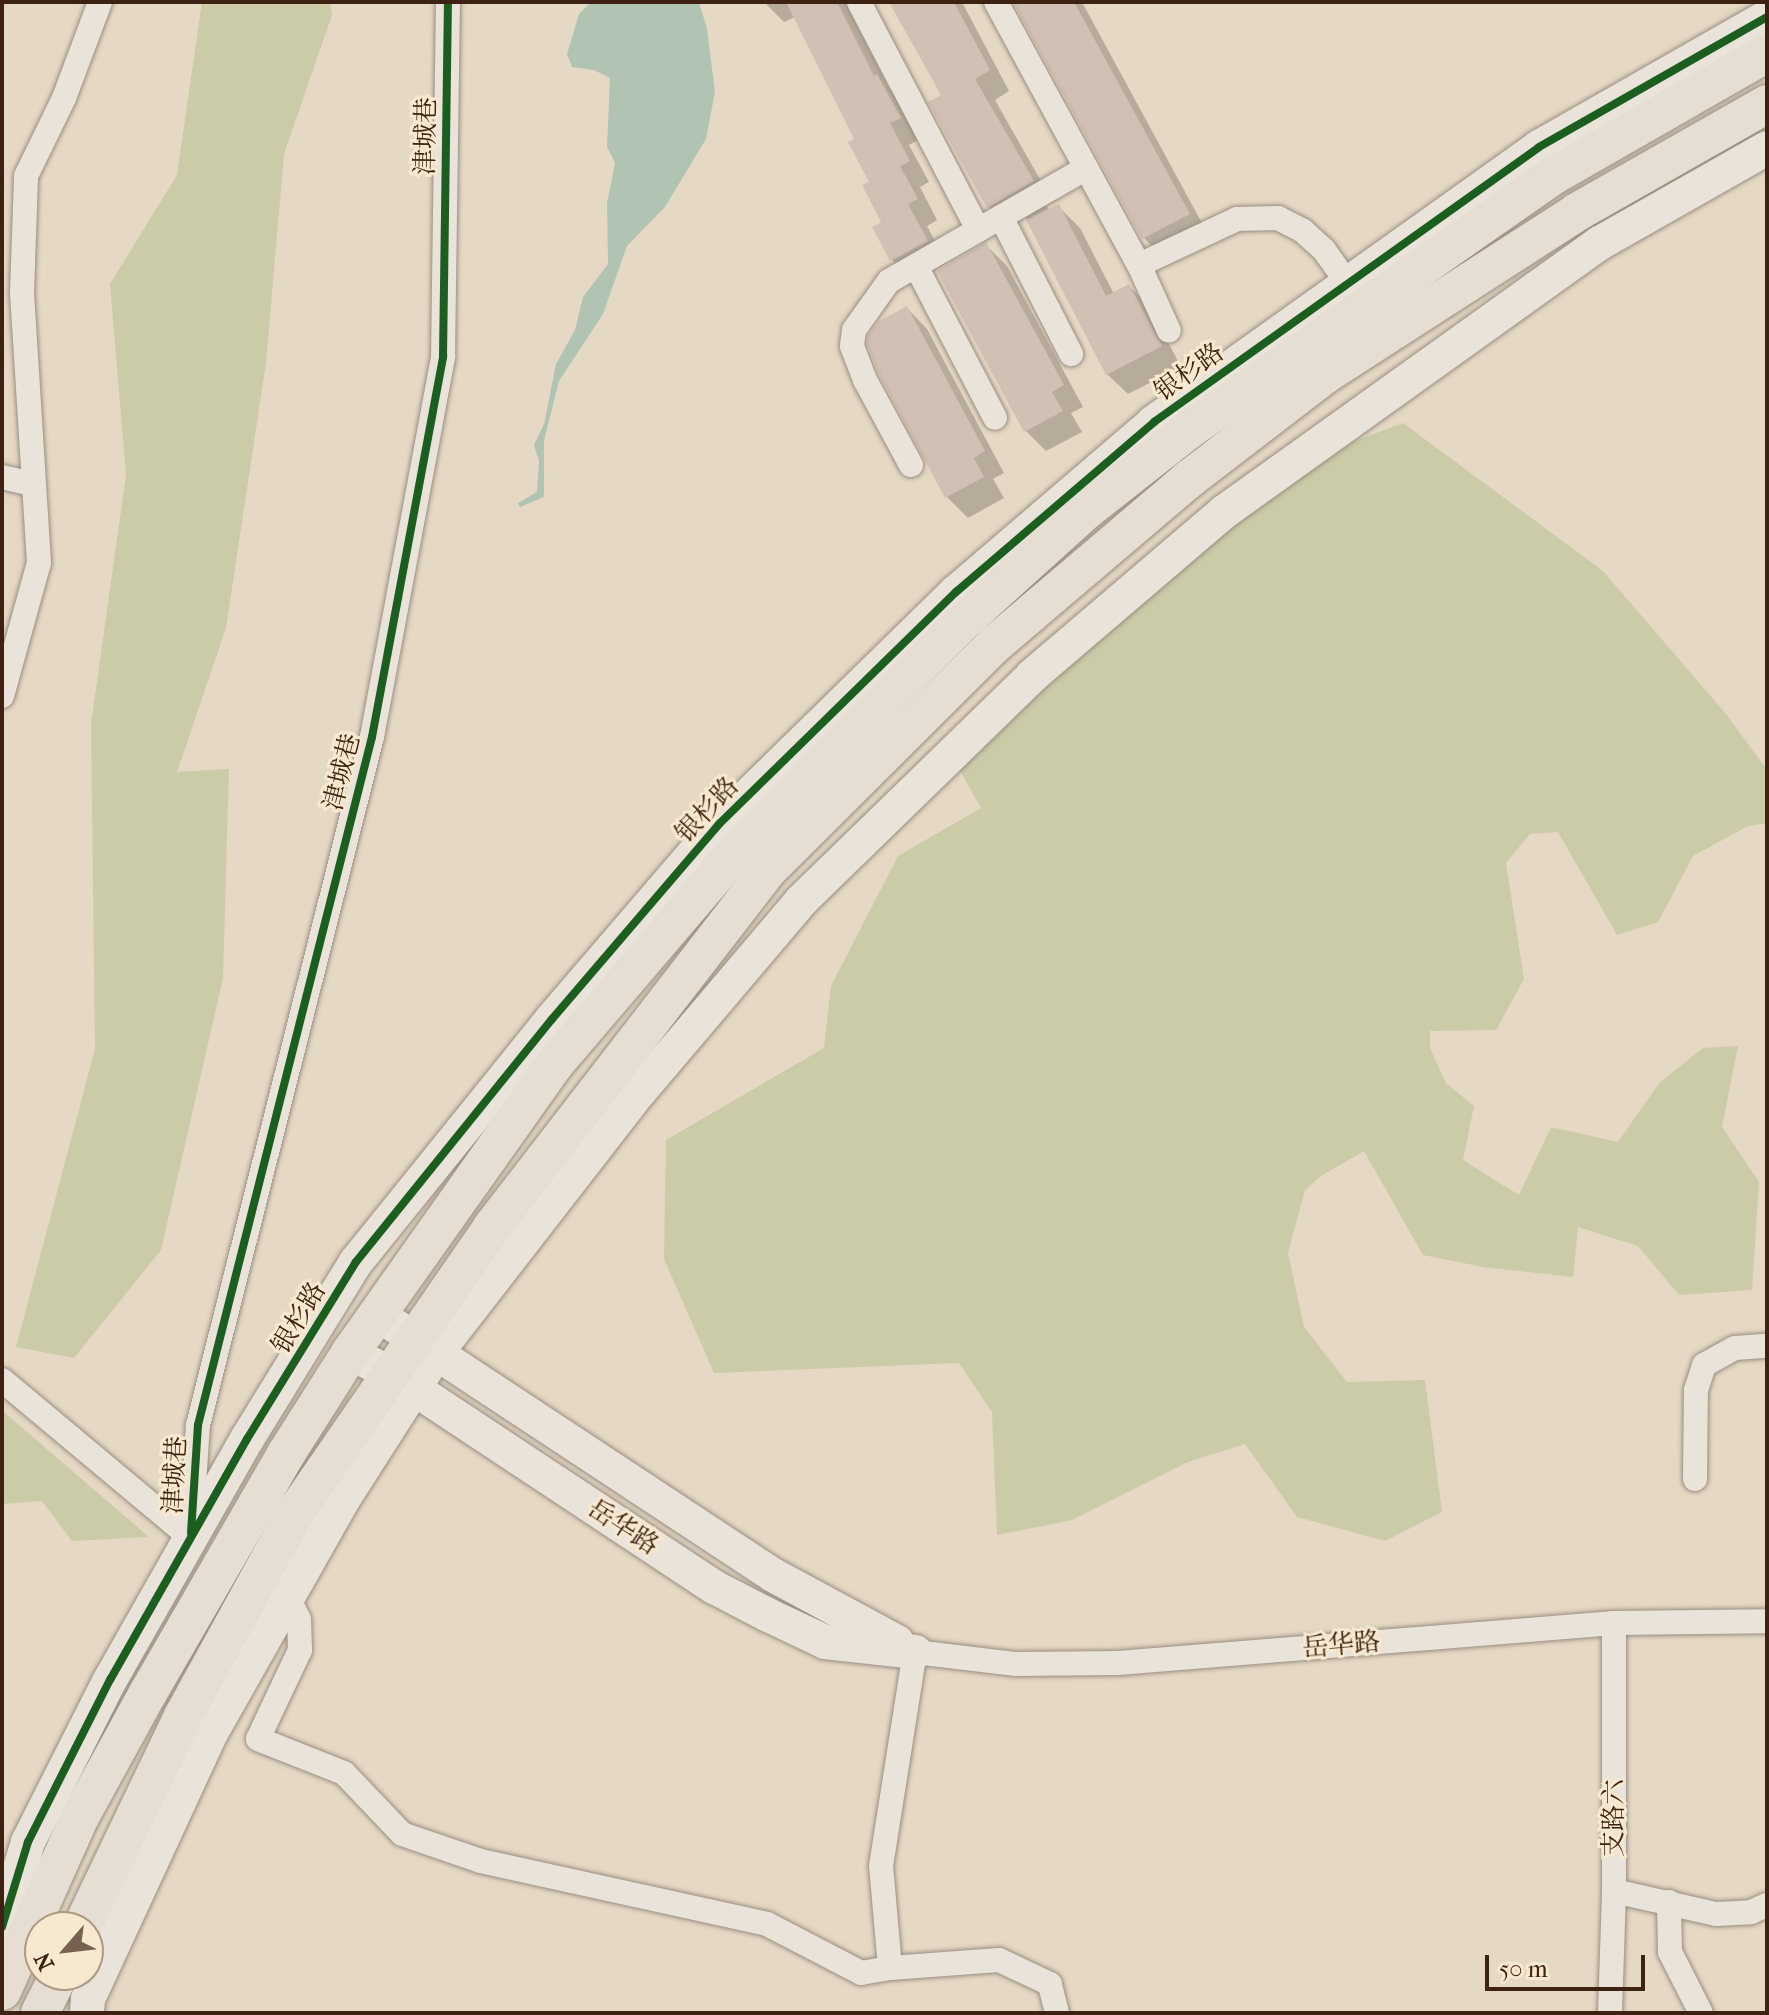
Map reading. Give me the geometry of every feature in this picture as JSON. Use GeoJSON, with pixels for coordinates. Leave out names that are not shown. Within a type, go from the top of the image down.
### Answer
{"type":"FeatureCollection","features":[{"type":"Feature","properties":{"kind":"main road","name":"银杉路"},"geometry":{"type":"LineString","coordinates":[[2,1991],[80,1817],[178,1640],[350,1353],[553,1066],[742,845],[965,620],[1088,509],[1190,429],[1556,174],[1767,53]]}},
{"type":"Feature","properties":{"kind":"main road","name":"银杉路"},"geometry":{"type":"LineString","coordinates":[[90,1911],[183,1716],[295,1513],[403,1382],[492,1227],[766,872],[995,644],[1189,479],[1323,376],[1365,309],[1577,212],[1767,104]]}},
{"type":"Feature","properties":{"kind":"main road"},"geometry":{"type":"LineString","coordinates":[[2,1949],[80,1817]]}},
{"type":"Feature","properties":{"kind":"main road"},"geometry":{"type":"LineString","coordinates":[[40,2013],[51,1991]]}},
{"type":"Feature","properties":{"kind":"street"},"geometry":{"type":"LineString","coordinates":[[2,696],[39,563],[22,293],[26,176],[64,98],[100,2]]}},
{"type":"Feature","properties":{"kind":"street","name":"津城巷"},"geometry":{"type":"LineString","coordinates":[[191,1538],[198,1425],[372,737],[443,357],[448,2]]}},
{"type":"Feature","properties":{"kind":"street"},"geometry":{"type":"LineString","coordinates":[[859,2],[978,230]]}},
{"type":"Feature","properties":{"kind":"street"},"geometry":{"type":"LineString","coordinates":[[996,2],[1139,265],[1169,331]]}},
{"type":"Feature","properties":{"kind":"street","name":"银杉路"},"geometry":{"type":"LineString","coordinates":[[2,1927],[28,1842],[110,1680],[247,1439],[356,1262],[552,1019],[719,824],[979,572],[1154,422],[1365,309],[1539,147],[1767,17]]}},
{"type":"Feature","properties":{"kind":"street","name":"银杉路"},"geometry":{"type":"LineString","coordinates":[[426,1344],[801,901],[1032,676],[1224,512],[1401,384],[1600,243],[1767,148]]}},
{"type":"Feature","properties":{"kind":"street"},"geometry":{"type":"LineString","coordinates":[[911,465],[865,380],[852,346],[854,330],[876,295],[889,281],[1086,168]]}},
{"type":"Feature","properties":{"kind":"street"},"geometry":{"type":"LineString","coordinates":[[1139,265],[1237,219],[1261,216],[1278,218],[1303,231],[1324,250],[1365,309]]}},
{"type":"Feature","properties":{"kind":"street"},"geometry":{"type":"LineString","coordinates":[[1001,217],[1071,354]]}},
{"type":"Feature","properties":{"kind":"street"},"geometry":{"type":"LineString","coordinates":[[916,266],[995,418]]}},
{"type":"Feature","properties":{"kind":"street"},"geometry":{"type":"LineString","coordinates":[[2,477],[33,484]]}},
{"type":"Feature","properties":{"kind":"street","name":"岳华路"},"geometry":{"type":"LineString","coordinates":[[377,1314],[773,1575],[915,1652]]}},
{"type":"Feature","properties":{"kind":"street"},"geometry":{"type":"LineString","coordinates":[[1695,1479],[1696,1390],[1704,1365],[1735,1348],[1767,1346]]}},
{"type":"Feature","properties":{"kind":"street","name":"岳华路"},"geometry":{"type":"LineString","coordinates":[[350,1353],[403,1382],[714,1587],[825,1642],[1016,1664],[1118,1663],[1614,1623],[1767,1621]]}},
{"type":"Feature","properties":{"kind":"street"},"geometry":{"type":"LineString","coordinates":[[2,1380],[191,1538]]}},
{"type":"Feature","properties":{"kind":"street","name":"银杉路"},"geometry":{"type":"LineString","coordinates":[[87,2013],[88,1999],[211,1733],[344,1498],[403,1382]]}},
{"type":"Feature","properties":{"kind":"street"},"geometry":{"type":"LineString","coordinates":[[288,1597],[299,1620],[300,1650],[258,1739],[344,1773],[402,1834],[481,1861],[767,1924],[861,1973],[999,1960],[1050,1984],[1057,2013]]}},
{"type":"Feature","properties":{"kind":"street","name":"支路六"},"geometry":{"type":"LineString","coordinates":[[1610,2013],[1614,1891],[1614,1623]]}},
{"type":"Feature","properties":{"kind":"street"},"geometry":{"type":"LineString","coordinates":[[890,1968],[881,1866],[915,1652]]}},
{"type":"Feature","properties":{"kind":"street"},"geometry":{"type":"LineString","coordinates":[[1614,1891],[1731,1915],[1767,1905]]}},
{"type":"Feature","properties":{"kind":"street"},"geometry":{"type":"LineString","coordinates":[[1669,1902],[1670,1952],[1701,2013]]}},
{"type":"Feature","properties":{"kind":"shaded area"},"geometry":{"type":"Polygon","coordinates":[[[202,2],[330,2],[332,15],[284,154],[266,363],[226,628],[177,772],[229,769],[223,978],[161,1250],[74,1358],[16,1347],[95,1049],[91,724],[126,475],[110,284],[177,175],[202,2]]]}},
{"type":"Feature","properties":{"kind":"shaded area"},"geometry":{"type":"Polygon","coordinates":[[[591,2],[699,2],[707,29],[715,92],[706,139],[665,207],[627,246],[603,314],[559,381],[544,441],[544,497],[520,507],[518,503],[537,492],[539,461],[534,445],[544,424],[556,364],[575,330],[583,297],[608,264],[607,203],[615,163],[607,147],[610,78],[594,70],[572,67],[567,54],[579,14],[591,2]]]}},
{"type":"Feature","properties":{"kind":"shaded area"},"geometry":{"type":"Polygon","coordinates":[[[1403,423],[1603,571],[1726,714],[1767,770],[1767,823],[1748,826],[1693,856],[1658,922],[1617,935],[1558,832],[1530,834],[1506,863],[1524,979],[1496,1030],[1430,1031],[1430,1048],[1446,1083],[1474,1106],[1463,1160],[1519,1195],[1551,1127],[1618,1142],[1660,1082],[1703,1048],[1738,1046],[1722,1127],[1759,1182],[1752,1290],[1679,1295],[1638,1246],[1578,1227],[1573,1277],[1483,1267],[1423,1255],[1364,1151],[1321,1176],[1305,1190],[1288,1253],[1304,1327],[1347,1382],[1425,1380],[1442,1512],[1385,1541],[1297,1517],[1245,1444],[1188,1462],[1072,1520],[997,1535],[992,1412],[959,1363],[714,1373],[664,1259],[666,1140],[824,1048],[831,986],[898,856],[981,808],[951,755],[1310,458],[1403,423]]]}},
{"type":"Feature","properties":{"kind":"shaded area"},"geometry":{"type":"Polygon","coordinates":[[[2,1411],[149,1537],[72,1541],[42,1501],[2,1504],[2,1411]]]}},
{"type":"Feature","properties":{"kind":"building"},"geometry":{"type":"Polygon","coordinates":[[[786,2],[837,2],[874,76],[877,74],[901,118],[890,123],[910,161],[900,166],[918,199],[908,204],[928,241],[890,261],[872,227],[881,222],[862,185],[869,182],[848,142],[854,139],[786,2]]]}},
{"type":"Feature","properties":{"kind":"building"},"geometry":{"type":"Polygon","coordinates":[[[889,2],[954,2],[990,70],[975,79],[1034,181],[987,208],[928,102],[941,95],[889,2]]]}},
{"type":"Feature","properties":{"kind":"building"},"geometry":{"type":"Polygon","coordinates":[[[1013,2],[1074,2],[1190,214],[1142,239],[1013,2]]]}},
{"type":"Feature","properties":{"kind":"building"},"geometry":{"type":"Polygon","coordinates":[[[1059,204],[1106,296],[1129,284],[1162,346],[1106,375],[1026,220],[1059,204]]]}},
{"type":"Feature","properties":{"kind":"building"},"geometry":{"type":"Polygon","coordinates":[[[986,242],[1064,385],[1052,392],[1063,411],[1024,432],[937,271],[986,242]]]}},
{"type":"Feature","properties":{"kind":"building"},"geometry":{"type":"Polygon","coordinates":[[[907,306],[985,451],[974,458],[984,477],[945,498],[879,374],[867,344],[868,336],[879,321],[907,306]]]}},
{"type":"Feature","properties":{"kind":"cycle path"},"geometry":{"type":"LineString","coordinates":[[191,1533],[198,1425],[372,737],[443,357],[448,2]]}},
{"type":"Feature","properties":{"kind":"cycle path"},"geometry":{"type":"LineString","coordinates":[[2,1927],[28,1842],[110,1680],[247,1439],[356,1262],[552,1019],[719,824],[956,592],[1154,422],[1539,147],[1767,17]]}}]}
